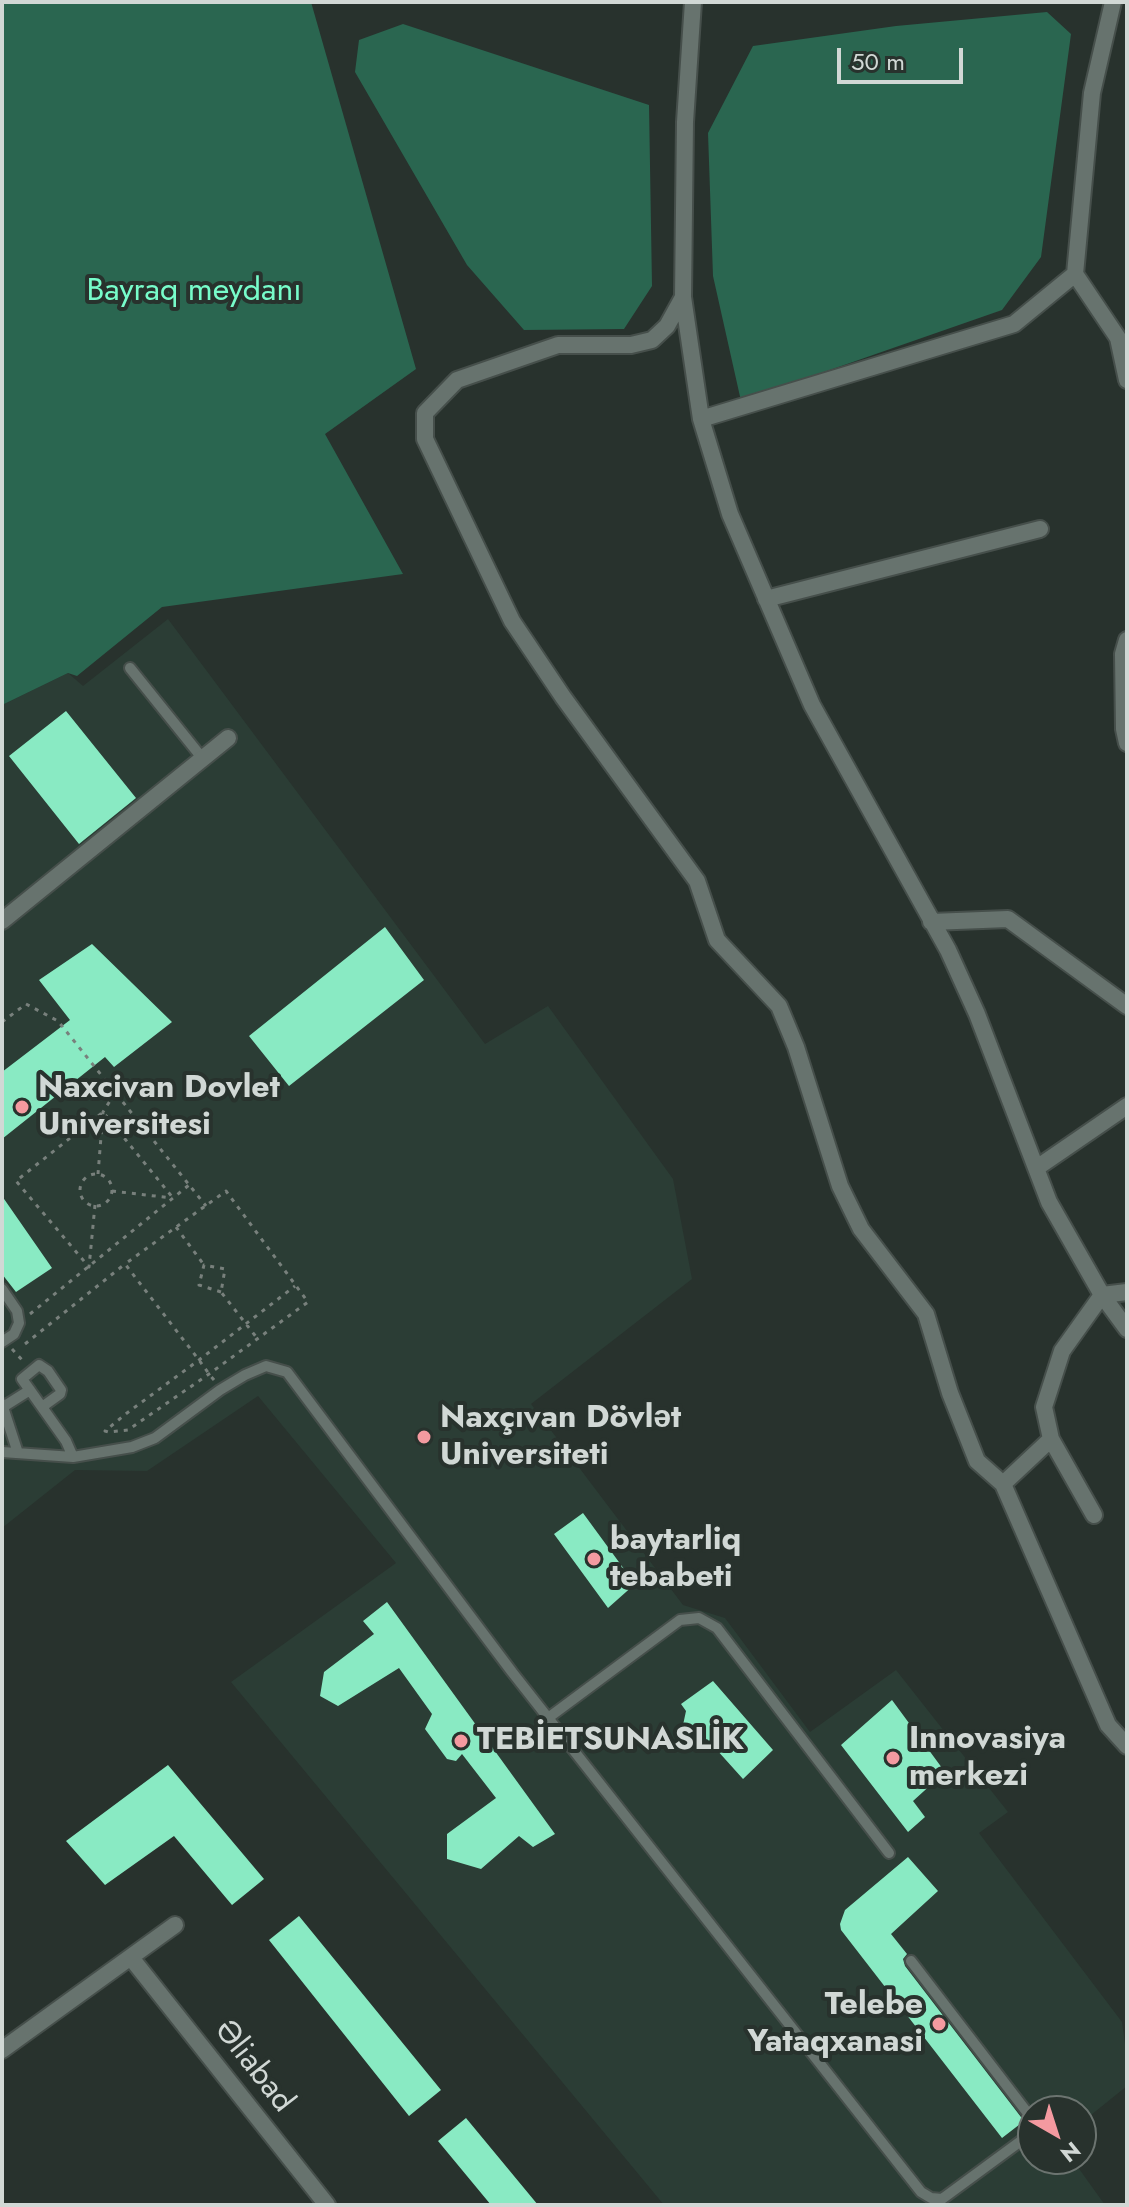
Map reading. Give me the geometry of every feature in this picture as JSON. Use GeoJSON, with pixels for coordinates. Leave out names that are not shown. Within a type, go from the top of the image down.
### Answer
{"type":"FeatureCollection","features":[{"type":"Feature","properties":{"kind":"street"},"geometry":{"type":"LineString","coordinates":[[693,2],[685,122],[683,297],[701,419],[730,514],[812,705],[948,950],[977,1014],[1049,1202],[1102,1295],[1127,1329]]}},
{"type":"Feature","properties":{"kind":"street"},"geometry":{"type":"LineString","coordinates":[[1113,2],[1092,93],[1075,274],[1118,338],[1127,380]]}},
{"type":"Feature","properties":{"kind":"street"},"geometry":{"type":"LineString","coordinates":[[701,419],[1014,324],[1075,274]]}},
{"type":"Feature","properties":{"kind":"street"},"geometry":{"type":"LineString","coordinates":[[683,297],[667,326],[652,340],[631,345],[558,345],[457,380],[425,413],[425,439],[512,621],[563,697],[697,881],[717,940],[779,1006],[796,1047],[840,1186],[861,1229],[926,1314],[950,1393],[977,1461],[1003,1484],[1108,1725],[1127,1746]]}},
{"type":"Feature","properties":{"kind":"street"},"geometry":{"type":"LineString","coordinates":[[766,599],[1040,529]]}},
{"type":"Feature","properties":{"kind":"street"},"geometry":{"type":"LineString","coordinates":[[1127,640],[1123,654],[1127,743]]}},
{"type":"Feature","properties":{"kind":"street"},"geometry":{"type":"LineString","coordinates":[[2,921],[228,738]]}},
{"type":"Feature","properties":{"kind":"street"},"geometry":{"type":"LineString","coordinates":[[931,922],[1008,919],[1127,1006]]}},
{"type":"Feature","properties":{"kind":"street"},"geometry":{"type":"LineString","coordinates":[[1038,1167],[1127,1106]]}},
{"type":"Feature","properties":{"kind":"street"},"geometry":{"type":"LineString","coordinates":[[1094,1515],[1051,1439],[1044,1407],[1062,1351],[1102,1295],[1127,1292]]}},
{"type":"Feature","properties":{"kind":"street"},"geometry":{"type":"LineString","coordinates":[[1003,1484],[1051,1439]]}},
{"type":"Feature","properties":{"kind":"street"},"geometry":{"type":"LineString","coordinates":[[2,2050],[175,1925]]}},
{"type":"Feature","properties":{"kind":"street","name":"Əliabad"},"geometry":{"type":"LineString","coordinates":[[136,1964],[327,2205]]}},
{"type":"Feature","properties":{"kind":"lane"},"geometry":{"type":"LineString","coordinates":[[130,668],[203,759]]}},
{"type":"Feature","properties":{"kind":"lane"},"geometry":{"type":"LineString","coordinates":[[2,1289],[17,1311],[19,1323],[14,1334],[4,1342]]}},
{"type":"Feature","properties":{"kind":"lane"},"geometry":{"type":"LineString","coordinates":[[42,1407],[61,1390],[43,1366],[31,1370],[22,1379],[66,1441],[73,1457]]}},
{"type":"Feature","properties":{"kind":"lane"},"geometry":{"type":"LineString","coordinates":[[2,1452],[73,1457],[132,1447],[155,1438],[220,1390],[266,1366],[287,1372],[548,1718],[921,2192],[931,2198],[942,2199],[1017,2144]]}},
{"type":"Feature","properties":{"kind":"lane"},"geometry":{"type":"LineString","coordinates":[[18,1453],[2,1406],[30,1390]]}},
{"type":"Feature","properties":{"kind":"lane"},"geometry":{"type":"LineString","coordinates":[[548,1718],[680,1620],[699,1618],[717,1628],[889,1853]]}},
{"type":"Feature","properties":{"kind":"lane"},"geometry":{"type":"LineString","coordinates":[[911,1961],[1017,2099]]}},
{"type":"Feature","properties":{"kind":"path"},"geometry":{"type":"LineString","coordinates":[[2,1022],[26,1004],[58,1021],[206,1206]]}},
{"type":"Feature","properties":{"kind":"path"},"geometry":{"type":"LineString","coordinates":[[89,1267],[16,1181],[103,1112],[115,1093]]}},
{"type":"Feature","properties":{"kind":"path"},"geometry":{"type":"LineString","coordinates":[[98,1174],[103,1112]]}},
{"type":"Feature","properties":{"kind":"path"},"geometry":{"type":"LineString","coordinates":[[103,1112],[173,1198]]}},
{"type":"Feature","properties":{"kind":"path"},"geometry":{"type":"LineString","coordinates":[[98,1174],[109,1180],[112,1191],[106,1202],[95,1205],[84,1200],[81,1188],[87,1178],[98,1174]]}},
{"type":"Feature","properties":{"kind":"path"},"geometry":{"type":"LineString","coordinates":[[19,1323],[189,1185]]}},
{"type":"Feature","properties":{"kind":"path"},"geometry":{"type":"LineString","coordinates":[[112,1191],[173,1198]]}},
{"type":"Feature","properties":{"kind":"path"},"geometry":{"type":"LineString","coordinates":[[15,1351],[125,1264],[226,1191],[308,1302],[128,1430],[105,1431],[295,1286]]}},
{"type":"Feature","properties":{"kind":"path"},"geometry":{"type":"LineString","coordinates":[[89,1267],[95,1205]]}},
{"type":"Feature","properties":{"kind":"path"},"geometry":{"type":"LineString","coordinates":[[176,1227],[204,1265],[225,1269],[221,1292]]}},
{"type":"Feature","properties":{"kind":"path"},"geometry":{"type":"LineString","coordinates":[[125,1264],[220,1390]]}},
{"type":"Feature","properties":{"kind":"path"},"geometry":{"type":"LineString","coordinates":[[204,1265],[199,1285],[221,1292],[257,1338]]}},
{"type":"Feature","properties":{"kind":"path"},"geometry":{"type":"LineString","coordinates":[[4,1342],[31,1370]]}},
{"type":"Feature","properties":{"kind":"shaded area","name":"Naxçıvan Dövlət Universiteti"},"geometry":{"type":"Polygon","coordinates":[[[168,619],[485,1044],[548,1006],[673,1179],[692,1279],[531,1404],[683,1605],[725,1618],[810,1732],[896,1670],[1008,1812],[979,1833],[1122,2022],[1127,2058],[1127,2086],[1097,2110],[1097,2095],[1017,2095],[1017,2175],[1083,2175],[1105,2205],[664,2205],[231,1682],[396,1563],[258,1396],[147,1471],[75,1470],[2,1528],[2,705],[68,673],[83,686],[168,619]]]}},
{"type":"Feature","properties":{"kind":"green space","name":"Bayraq meydanı"},"geometry":{"type":"Polygon","coordinates":[[[2,2],[311,2],[416,369],[325,434],[403,574],[162,607],[77,676],[68,673],[2,705],[2,2]]]}},
{"type":"Feature","properties":{"kind":"green space"},"geometry":{"type":"Polygon","coordinates":[[[1047,12],[1071,34],[1041,257],[1002,310],[741,401],[713,276],[708,133],[753,46],[896,26],[1047,12]]]}},
{"type":"Feature","properties":{"kind":"green space"},"geometry":{"type":"Polygon","coordinates":[[[403,24],[649,105],[652,286],[624,329],[524,330],[467,265],[355,72],[359,40],[403,24]]]}},
{"type":"Feature","properties":{"kind":"building"},"geometry":{"type":"Polygon","coordinates":[[[66,711],[136,798],[79,844],[9,756],[66,711]]]}},
{"type":"Feature","properties":{"kind":"building"},"geometry":{"type":"Polygon","coordinates":[[[385,927],[424,980],[289,1086],[249,1036],[385,927]]]}},
{"type":"Feature","properties":{"kind":"building"},"geometry":{"type":"Polygon","coordinates":[[[92,944],[172,1022],[114,1067],[105,1057],[2,1139],[2,1072],[70,1020],[39,980],[92,944]]]}},
{"type":"Feature","properties":{"kind":"building","name":"Naxcivan Dovlet Universitesi"},"geometry":{"type":"Polygon","coordinates":[[[2,1196],[52,1268],[16,1292],[2,1274],[2,1196]]]}},
{"type":"Feature","properties":{"kind":"building","name":"baytarliq tebabeti"},"geometry":{"type":"Polygon","coordinates":[[[583,1513],[635,1584],[608,1608],[554,1534],[583,1513]]]}},
{"type":"Feature","properties":{"kind":"building","name":"TEBİETSUNASLİK"},"geometry":{"type":"Polygon","coordinates":[[[387,1602],[555,1834],[533,1847],[519,1836],[481,1869],[447,1859],[447,1834],[496,1798],[462,1754],[456,1761],[447,1759],[425,1729],[432,1714],[399,1668],[338,1706],[320,1696],[324,1672],[374,1634],[363,1621],[387,1602]]]}},
{"type":"Feature","properties":{"kind":"building"},"geometry":{"type":"Polygon","coordinates":[[[713,1681],[773,1750],[743,1779],[707,1739],[700,1742],[692,1739],[683,1725],[686,1711],[681,1704],[713,1681]]]}},
{"type":"Feature","properties":{"kind":"building","name":"Innovasiya merkezi"},"geometry":{"type":"Polygon","coordinates":[[[892,1700],[945,1772],[913,1801],[925,1817],[908,1832],[841,1745],[892,1700]]]}},
{"type":"Feature","properties":{"kind":"building"},"geometry":{"type":"Polygon","coordinates":[[[168,1765],[264,1879],[232,1905],[174,1836],[105,1885],[66,1841],[168,1765]]]}},
{"type":"Feature","properties":{"kind":"building","name":"Telebe Yataqxanasi"},"geometry":{"type":"Polygon","coordinates":[[[908,1857],[938,1891],[891,1934],[907,1954],[903,1959],[905,1966],[1017,2112],[1017,2126],[1002,2138],[841,1930],[845,1910],[908,1857]]]}},
{"type":"Feature","properties":{"kind":"building"},"geometry":{"type":"Polygon","coordinates":[[[299,1916],[441,2090],[409,2116],[269,1940],[299,1916]]]}},
{"type":"Feature","properties":{"kind":"building"},"geometry":{"type":"Polygon","coordinates":[[[466,2118],[538,2205],[491,2205],[438,2141],[466,2118]]]}},
{"type":"Feature","properties":{"kind":"place","name":"Naxcivan Dovlet Universitesi"},"geometry":{"type":"Point","coordinates":[22,1107]}},
{"type":"Feature","properties":{"kind":"place","name":"Naxçıvan Dövlət Universiteti"},"geometry":{"type":"Point","coordinates":[424,1437]}},
{"type":"Feature","properties":{"kind":"place","name":"baytarliq tebabeti"},"geometry":{"type":"Point","coordinates":[594,1559]}},
{"type":"Feature","properties":{"kind":"place","name":"TEBİETSUNASLİK"},"geometry":{"type":"Point","coordinates":[461,1741]}},
{"type":"Feature","properties":{"kind":"place","name":"Innovasiya merkezi"},"geometry":{"type":"Point","coordinates":[893,1758]}},
{"type":"Feature","properties":{"kind":"place","name":"Telebe Yataqxanasi"},"geometry":{"type":"Point","coordinates":[939,2024]}}]}
